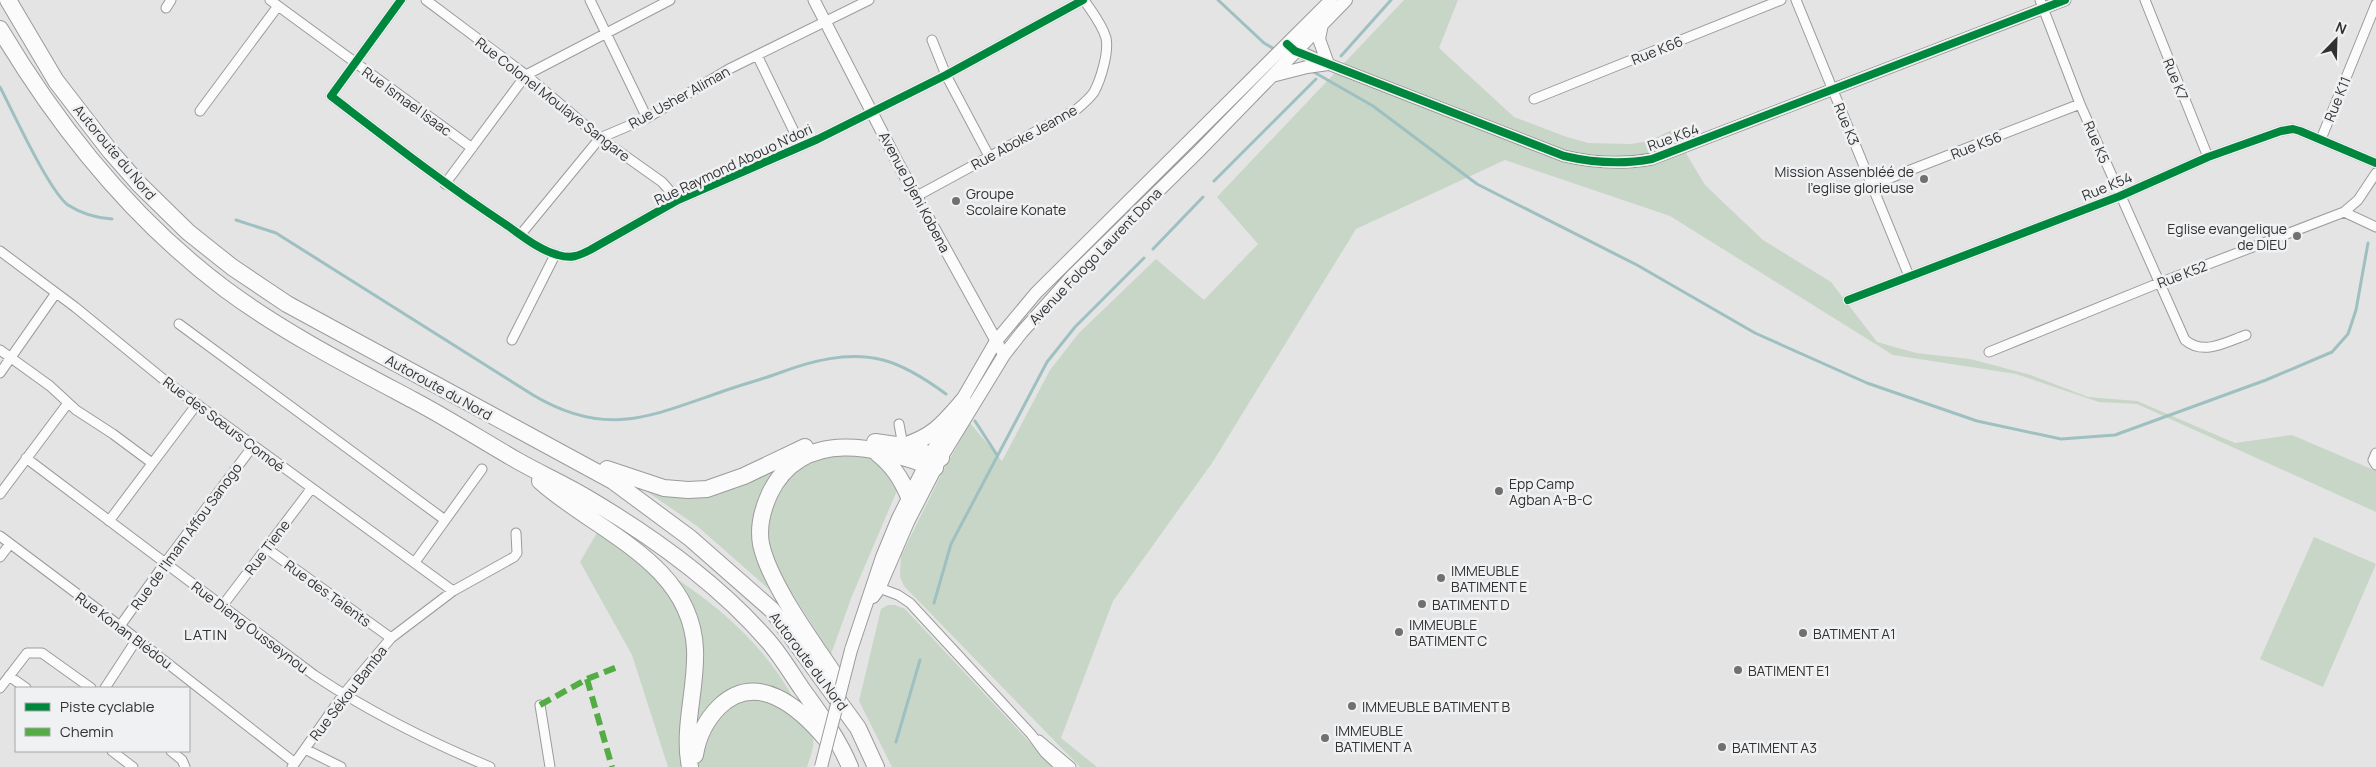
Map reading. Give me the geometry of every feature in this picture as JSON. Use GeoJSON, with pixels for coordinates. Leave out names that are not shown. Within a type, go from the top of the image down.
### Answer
{"type":"FeatureCollection","features":[{"type":"Feature","properties":{"kind":"highway","name":"Autoroute du Nord"},"geometry":{"type":"LineString","coordinates":[[8,0],[56,81],[110,151],[139,184],[188,232],[232,267],[287,304],[613,481],[683,533],[772,610],[858,728],[876,767]]}},
{"type":"Feature","properties":{"kind":"highway","name":"Autoroute du Nord"},"geometry":{"type":"LineString","coordinates":[[0,29],[60,122],[89,159],[176,249],[226,290],[274,321],[338,360],[426,406],[518,461],[588,498],[640,532],[726,599],[769,642],[837,738],[849,767]]}},
{"type":"Feature","properties":{"kind":"highway"},"geometry":{"type":"LineString","coordinates":[[903,446],[920,441],[934,433],[963,401]]}},
{"type":"Feature","properties":{"kind":"highway"},"geometry":{"type":"LineString","coordinates":[[570,458],[647,484],[688,490],[724,484],[819,441],[841,438],[903,446],[933,461]]}},
{"type":"Feature","properties":{"kind":"highway"},"geometry":{"type":"LineString","coordinates":[[858,728],[852,702],[771,571],[761,543],[760,526],[766,500],[774,484],[798,460],[814,451],[829,447],[851,446],[933,461]]}},
{"type":"Feature","properties":{"kind":"highway"},"geometry":{"type":"LineString","coordinates":[[876,451],[892,466],[901,478],[909,497]]}},
{"type":"Feature","properties":{"kind":"highway"},"geometry":{"type":"LineString","coordinates":[[518,461],[546,486],[629,545],[656,568],[675,589],[688,617],[695,648],[688,732],[690,767]]}},
{"type":"Feature","properties":{"kind":"highway"},"geometry":{"type":"LineString","coordinates":[[697,767],[695,757],[698,738],[705,724],[724,702],[747,692],[760,692],[778,698],[795,707],[812,723],[849,767]]}},
{"type":"Feature","properties":{"kind":"main road","name":"Avenue Fologo Laurent Dona"},"geometry":{"type":"LineString","coordinates":[[875,587],[909,497],[1004,355],[1033,319],[1072,276],[1198,152],[1270,76],[1331,0]]}},
{"type":"Feature","properties":{"kind":"main road","name":"Avenue Fologo Laurent Dona"},"geometry":{"type":"LineString","coordinates":[[821,767],[851,650],[867,602],[901,538],[933,461],[963,401],[996,342],[1036,293],[1291,48],[1322,24],[1346,0]]}},
{"type":"Feature","properties":{"kind":"main road"},"geometry":{"type":"LineString","coordinates":[[1270,76],[1328,64],[1319,39],[1322,24]]}},
{"type":"Feature","properties":{"kind":"street"},"geometry":{"type":"LineString","coordinates":[[401,0],[331,96],[445,184],[556,255],[512,340]]}},
{"type":"Feature","properties":{"kind":"street","name":"Rue Colonel Moulaye Sangare"},"geometry":{"type":"LineString","coordinates":[[426,0],[526,75],[600,138],[662,182],[678,200]]}},
{"type":"Feature","properties":{"kind":"street"},"geometry":{"type":"LineString","coordinates":[[590,0],[646,118]]}},
{"type":"Feature","properties":{"kind":"street"},"geometry":{"type":"LineString","coordinates":[[445,184],[526,75],[670,0]]}},
{"type":"Feature","properties":{"kind":"street","name":"Avenue Djeni Kobena"},"geometry":{"type":"LineString","coordinates":[[814,0],[872,113],[1004,355]]}},
{"type":"Feature","properties":{"kind":"street","name":"Rue Usher Aliman"},"geometry":{"type":"LineString","coordinates":[[521,234],[600,138],[646,118],[729,69],[869,0]]}},
{"type":"Feature","properties":{"kind":"street","name":"Rue Raymond Abouo N'dori"},"geometry":{"type":"LineString","coordinates":[[556,255],[577,257],[678,200],[872,113],[1083,0]]}},
{"type":"Feature","properties":{"kind":"street","name":"Rue Aboke Jeanne"},"geometry":{"type":"LineString","coordinates":[[917,196],[1077,109],[1094,91],[1106,48],[1106,38],[1101,25],[1083,0]]}},
{"type":"Feature","properties":{"kind":"street","name":"Rue K66"},"geometry":{"type":"LineString","coordinates":[[1534,99],[1781,0]]}},
{"type":"Feature","properties":{"kind":"street","name":"Rue K3"},"geometry":{"type":"LineString","coordinates":[[1796,0],[1909,276]]}},
{"type":"Feature","properties":{"kind":"street","name":"Rue K64"},"geometry":{"type":"LineString","coordinates":[[1291,48],[1564,156],[1588,162],[1613,164],[1652,159],[1833,89],[2041,4],[2065,0]]}},
{"type":"Feature","properties":{"kind":"street","name":"Rue K7"},"geometry":{"type":"LineString","coordinates":[[2145,0],[2208,157]]}},
{"type":"Feature","properties":{"kind":"street"},"geometry":{"type":"LineString","coordinates":[[200,111],[274,3]]}},
{"type":"Feature","properties":{"kind":"street","name":"Rue Ismael Isaac"},"geometry":{"type":"LineString","coordinates":[[274,3],[472,148]]}},
{"type":"Feature","properties":{"kind":"street","name":"Rue K5"},"geometry":{"type":"LineString","coordinates":[[2041,4],[2080,104],[2185,340],[2192,346],[2200,349],[2246,335]]}},
{"type":"Feature","properties":{"kind":"street","name":"Rue K11"},"geometry":{"type":"LineString","coordinates":[[2321,139],[2376,4]]}},
{"type":"Feature","properties":{"kind":"street"},"geometry":{"type":"LineString","coordinates":[[932,40],[946,75],[989,156]]}},
{"type":"Feature","properties":{"kind":"street"},"geometry":{"type":"LineString","coordinates":[[757,55],[801,146]]}},
{"type":"Feature","properties":{"kind":"street","name":"Rue K56"},"geometry":{"type":"LineString","coordinates":[[1872,185],[2080,104]]}},
{"type":"Feature","properties":{"kind":"street","name":"Rue K54"},"geometry":{"type":"LineString","coordinates":[[1848,300],[2120,196],[2208,157],[2286,130],[2300,131],[2376,162]]}},
{"type":"Feature","properties":{"kind":"street"},"geometry":{"type":"LineString","coordinates":[[2376,173],[2358,200],[2344,212],[2376,227]]}},
{"type":"Feature","properties":{"kind":"street","name":"Rue K52"},"geometry":{"type":"LineString","coordinates":[[1989,352],[2159,283],[2344,212]]}},
{"type":"Feature","properties":{"kind":"street","name":"Rue des Sœurs Comoé"},"geometry":{"type":"LineString","coordinates":[[0,251],[197,404],[453,591]]}},
{"type":"Feature","properties":{"kind":"street"},"geometry":{"type":"LineString","coordinates":[[0,373],[56,293]]}},
{"type":"Feature","properties":{"kind":"street"},"geometry":{"type":"LineString","coordinates":[[179,324],[445,520]]}},
{"type":"Feature","properties":{"kind":"street"},"geometry":{"type":"LineString","coordinates":[[0,350],[50,386],[68,403],[152,463]]}},
{"type":"Feature","properties":{"kind":"street"},"geometry":{"type":"LineString","coordinates":[[0,494],[68,403]]}},
{"type":"Feature","properties":{"kind":"street"},"geometry":{"type":"LineString","coordinates":[[109,521],[197,404]]}},
{"type":"Feature","properties":{"kind":"street"},"geometry":{"type":"LineString","coordinates":[[899,424],[903,446]]}},
{"type":"Feature","properties":{"kind":"street","name":"Rue de l'Imam Affou Sanogo"},"geometry":{"type":"LineString","coordinates":[[120,626],[164,563],[254,446]]}},
{"type":"Feature","properties":{"kind":"street"},"geometry":{"type":"LineString","coordinates":[[2374,464],[2376,453]]}},
{"type":"Feature","properties":{"kind":"street","name":"Rue Dieng Ousseynou"},"geometry":{"type":"LineString","coordinates":[[26,458],[314,675],[344,695],[446,748],[490,767]]}},
{"type":"Feature","properties":{"kind":"street"},"geometry":{"type":"LineString","coordinates":[[415,562],[482,469]]}},
{"type":"Feature","properties":{"kind":"street","name":"Rue Tiene"},"geometry":{"type":"LineString","coordinates":[[223,605],[311,489]]}},
{"type":"Feature","properties":{"kind":"street","name":"Rue Sékou Bamba"},"geometry":{"type":"LineString","coordinates":[[293,765],[344,695],[391,638],[453,591],[514,557],[517,553],[516,533]]}},
{"type":"Feature","properties":{"kind":"street","name":"Rue Konan Blédou"},"geometry":{"type":"LineString","coordinates":[[0,536],[137,639],[293,765]]}},
{"type":"Feature","properties":{"kind":"street"},"geometry":{"type":"LineString","coordinates":[[0,557],[10,544]]}},
{"type":"Feature","properties":{"kind":"street","name":"Rue des Talents"},"geometry":{"type":"LineString","coordinates":[[266,548],[391,638]]}},
{"type":"Feature","properties":{"kind":"street"},"geometry":{"type":"LineString","coordinates":[[875,587],[910,603],[1031,734],[1045,753],[1060,767]]}},
{"type":"Feature","properties":{"kind":"street"},"geometry":{"type":"LineString","coordinates":[[106,687],[137,639]]}},
{"type":"Feature","properties":{"kind":"street"},"geometry":{"type":"LineString","coordinates":[[0,688],[27,653],[34,651],[42,653],[90,687]]}},
{"type":"Feature","properties":{"kind":"street"},"geometry":{"type":"LineString","coordinates":[[9,676],[25,687]]}},
{"type":"Feature","properties":{"kind":"street"},"geometry":{"type":"LineString","coordinates":[[540,705],[550,767]]}},
{"type":"Feature","properties":{"kind":"street"},"geometry":{"type":"LineString","coordinates":[[1031,734],[1071,767]]}},
{"type":"Feature","properties":{"kind":"street"},"geometry":{"type":"LineString","coordinates":[[305,750],[341,767]]}},
{"type":"Feature","properties":{"kind":"street"},"geometry":{"type":"LineString","coordinates":[[113,752],[134,767]]}},
{"type":"Feature","properties":{"kind":"street"},"geometry":{"type":"LineString","coordinates":[[172,752],[182,760],[185,767]]}},
{"type":"Feature","properties":{"kind":"green space"},"geometry":{"type":"Polygon","coordinates":[[[1404,0],[1458,0],[1439,48],[1514,117],[1588,143],[1631,144],[1649,141],[1672,130],[1705,185],[1763,240],[1831,282],[1877,342],[1916,353],[1970,359],[2031,375],[2088,397],[2137,401],[2235,443],[2292,435],[2376,471],[2376,512],[2137,404],[2099,402],[2016,374],[1893,355],[1670,216],[1505,160],[1356,229],[1212,463],[1113,601],[1061,738],[1097,767],[1080,767],[904,586],[900,577],[901,556],[943,471],[970,423],[1002,461],[1050,370],[1079,333],[1156,259],[1204,300],[1258,244],[1217,197],[1404,0]]]}},
{"type":"Feature","properties":{"kind":"green space"},"geometry":{"type":"Polygon","coordinates":[[[838,452],[870,455],[899,486],[852,596],[831,654],[777,570],[770,548],[768,527],[770,508],[788,479],[800,467],[838,452]]]}},
{"type":"Feature","properties":{"kind":"green space"},"geometry":{"type":"Polygon","coordinates":[[[774,469],[755,512],[752,532],[758,563],[770,590],[697,526],[646,491],[684,496],[774,469]]]}},
{"type":"Feature","properties":{"kind":"green space"},"geometry":{"type":"Polygon","coordinates":[[[598,531],[683,583],[735,624],[757,647],[778,674],[811,730],[813,747],[807,767],[668,767],[632,655],[580,562],[598,531]]]}},
{"type":"Feature","properties":{"kind":"green space"},"geometry":{"type":"Polygon","coordinates":[[[2314,537],[2376,564],[2323,687],[2260,659],[2314,537]]]}},
{"type":"Feature","properties":{"kind":"green space"},"geometry":{"type":"Polygon","coordinates":[[[888,605],[895,605],[905,609],[1053,767],[892,767],[859,701],[881,609],[888,605]]]}},
{"type":"Feature","properties":{"kind":"waterway"},"geometry":{"type":"LineString","coordinates":[[1218,0],[1264,43],[1276,50]]}},
{"type":"Feature","properties":{"kind":"waterway"},"geometry":{"type":"LineString","coordinates":[[1341,56],[1391,0]]}},
{"type":"Feature","properties":{"kind":"waterway"},"geometry":{"type":"LineString","coordinates":[[1312,71],[1373,106],[1477,184],[1637,265],[1755,333],[1867,383],[1977,421],[2061,439],[2115,435],[2266,380],[2332,352],[2348,334],[2356,310],[2368,243]]}},
{"type":"Feature","properties":{"kind":"waterway"},"geometry":{"type":"LineString","coordinates":[[1214,181],[1316,79]]}},
{"type":"Feature","properties":{"kind":"waterway"},"geometry":{"type":"LineString","coordinates":[[0,87],[22,132],[60,197],[68,205],[84,213],[95,217],[112,219]]}},
{"type":"Feature","properties":{"kind":"waterway"},"geometry":{"type":"LineString","coordinates":[[1153,249],[1203,197]]}},
{"type":"Feature","properties":{"kind":"waterway"},"geometry":{"type":"LineString","coordinates":[[236,220],[276,233],[533,395],[559,408],[583,416],[605,420],[649,415],[817,361],[843,357],[870,357],[892,363],[916,374],[946,394]]}},
{"type":"Feature","properties":{"kind":"waterway"},"geometry":{"type":"LineString","coordinates":[[934,603],[951,544],[1047,362],[1075,327],[1144,258]]}},
{"type":"Feature","properties":{"kind":"waterway"},"geometry":{"type":"LineString","coordinates":[[975,421],[997,455]]}},
{"type":"Feature","properties":{"kind":"waterway"},"geometry":{"type":"LineString","coordinates":[[896,742],[920,660]]}},
{"type":"Feature","properties":{"kind":"marked path"},"geometry":{"type":"LineString","coordinates":[[540,705],[587,679],[620,666]]}},
{"type":"Feature","properties":{"kind":"marked path"},"geometry":{"type":"LineString","coordinates":[[587,679],[612,767]]}},
{"type":"Feature","properties":{"kind":"cycle path"},"geometry":{"type":"LineString","coordinates":[[401,0],[331,96],[437,176],[529,241],[551,253],[571,257],[590,250],[678,200],[818,139],[946,75],[1083,0]]}},
{"type":"Feature","properties":{"kind":"cycle path"},"geometry":{"type":"LineString","coordinates":[[1287,44],[1295,51],[1564,156],[1597,162],[1618,163],[1652,159],[2065,0]]}},
{"type":"Feature","properties":{"kind":"cycle path"},"geometry":{"type":"LineString","coordinates":[[1848,300],[2120,196],[2208,157],[2281,131],[2293,129],[2300,131],[2376,163]]}},
{"type":"Feature","properties":{"kind":"place","name":"Mission Assenbléé de l'eglise glorieuse"},"geometry":{"type":"Point","coordinates":[1924,179]}},
{"type":"Feature","properties":{"kind":"place","name":"Groupe Scolaire Konate"},"geometry":{"type":"Point","coordinates":[956,201]}},
{"type":"Feature","properties":{"kind":"place","name":"Eglise evangelique de DIEU"},"geometry":{"type":"Point","coordinates":[2297,236]}},
{"type":"Feature","properties":{"kind":"place","name":"Epp Camp Agban A-B-C"},"geometry":{"type":"Point","coordinates":[1499,491]}},
{"type":"Feature","properties":{"kind":"place","name":"IMMEUBLE BATIMENT E"},"geometry":{"type":"Point","coordinates":[1441,578]}},
{"type":"Feature","properties":{"kind":"place","name":"BATIMENT D"},"geometry":{"type":"Point","coordinates":[1422,604]}},
{"type":"Feature","properties":{"kind":"place","name":"IMMEUBLE BATIMENT C"},"geometry":{"type":"Point","coordinates":[1399,632]}},
{"type":"Feature","properties":{"kind":"place","name":"BATIMENT A1"},"geometry":{"type":"Point","coordinates":[1803,633]}},
{"type":"Feature","properties":{"kind":"place","name":"BATIMENT E1"},"geometry":{"type":"Point","coordinates":[1738,670]}},
{"type":"Feature","properties":{"kind":"place","name":"IMMEUBLE BATIMENT B"},"geometry":{"type":"Point","coordinates":[1352,706]}},
{"type":"Feature","properties":{"kind":"place","name":"IMMEUBLE BATIMENT A"},"geometry":{"type":"Point","coordinates":[1325,738]}},
{"type":"Feature","properties":{"kind":"place","name":"BATIMENT A3"},"geometry":{"type":"Point","coordinates":[1722,747]}},
{"type":"Feature","properties":{"kind":"district","name":"LATIN"},"geometry":{"type":"Point","coordinates":[206,634]}}]}
